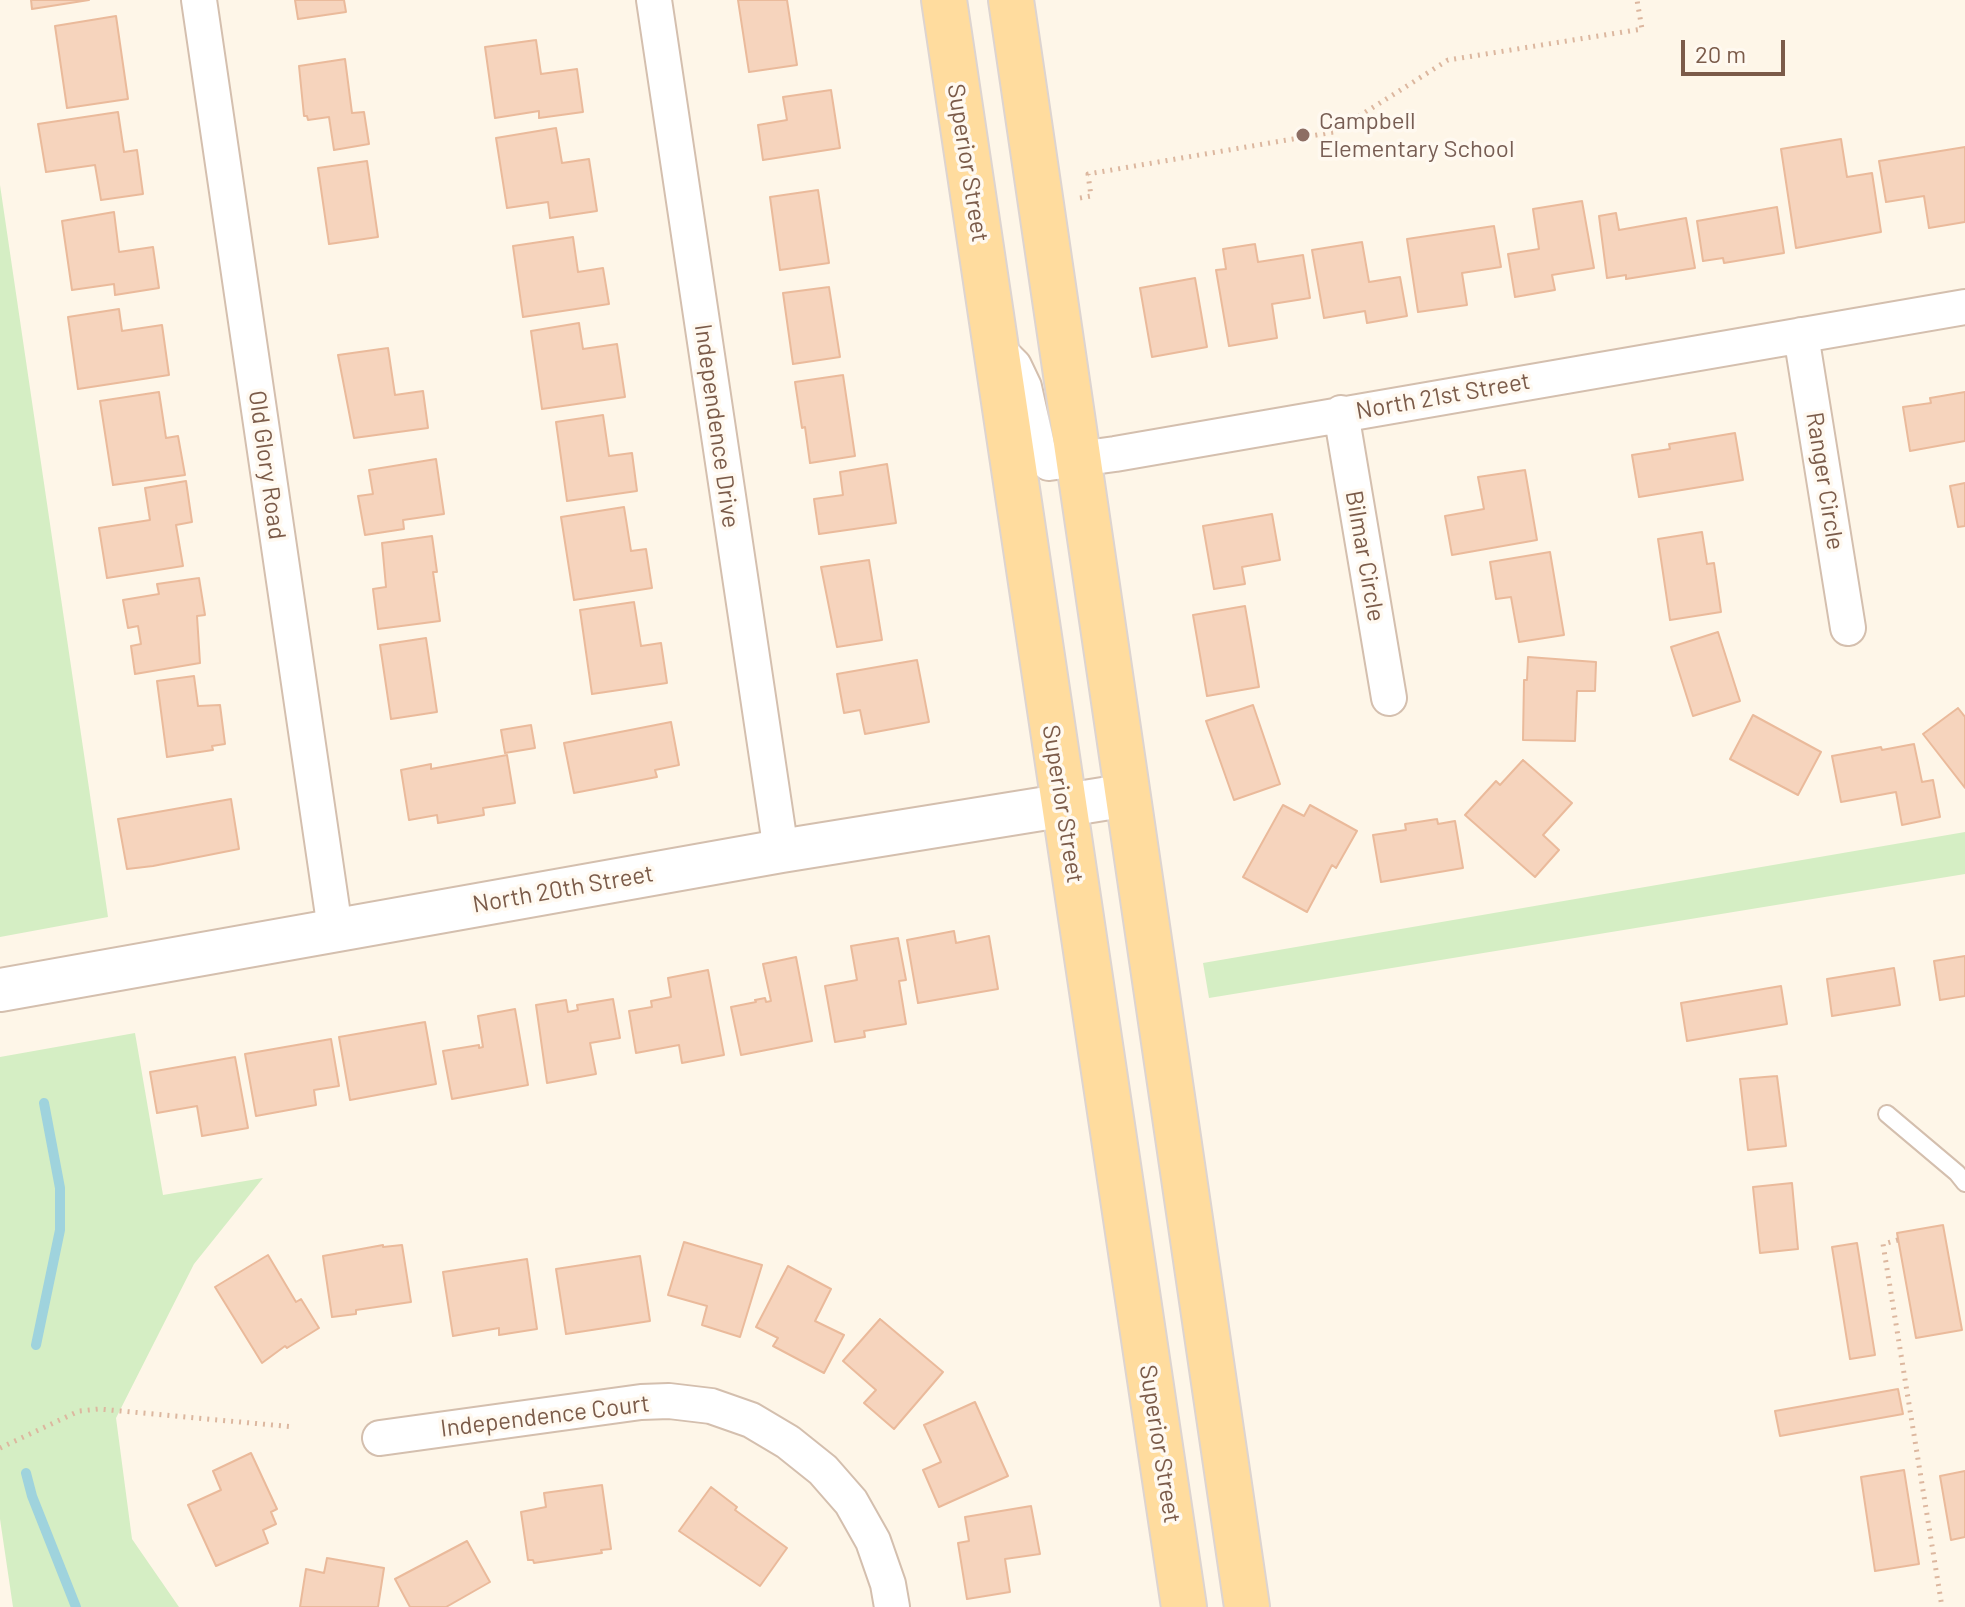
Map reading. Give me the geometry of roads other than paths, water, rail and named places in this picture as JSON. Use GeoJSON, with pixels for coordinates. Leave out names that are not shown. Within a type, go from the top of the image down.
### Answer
{"type":"FeatureCollection","features":[{"type":"Feature","properties":{"kind":"main road","name":"Superior Street"},"geometry":{"type":"LineString","coordinates":[[944,0],[1184,1607]]}},
{"type":"Feature","properties":{"kind":"main road"},"geometry":{"type":"LineString","coordinates":[[1011,0],[1247,1607]]}},
{"type":"Feature","properties":{"kind":"street","name":"Old Glory Road"},"geometry":{"type":"LineString","coordinates":[[199,0],[335,929]]}},
{"type":"Feature","properties":{"kind":"street","name":"Independence Drive"},"geometry":{"type":"LineString","coordinates":[[654,0],[781,851]]}},
{"type":"Feature","properties":{"kind":"street","name":"North 21st Street"},"geometry":{"type":"LineString","coordinates":[[997,348],[1014,366],[1024,387],[1039,454],[1049,463],[1965,307]]}},
{"type":"Feature","properties":{"kind":"street","name":"Ranger Circle"},"geometry":{"type":"LineString","coordinates":[[1801,335],[1848,628]]}},
{"type":"Feature","properties":{"kind":"street","name":"Bilmar Circle"},"geometry":{"type":"LineString","coordinates":[[1341,413],[1389,698]]}},
{"type":"Feature","properties":{"kind":"street","name":"North 20th Street"},"geometry":{"type":"LineString","coordinates":[[0,990],[781,851],[1128,795]]}},
{"type":"Feature","properties":{"kind":"street","name":"Independence Court"},"geometry":{"type":"LineString","coordinates":[[380,1438],[641,1402],[669,1401],[711,1406],[751,1420],[788,1442],[823,1470],[851,1502],[873,1541],[888,1584],[892,1607]]}},
{"type":"Feature","properties":{"kind":"lane"},"geometry":{"type":"LineString","coordinates":[[1887,1114],[1965,1183]]}},
{"type":"Feature","properties":{"kind":"waterway"},"geometry":{"type":"LineString","coordinates":[[36,1345],[60,1230],[60,1188],[44,1103]]}},
{"type":"Feature","properties":{"kind":"waterway"},"geometry":{"type":"LineString","coordinates":[[26,1473],[32,1496],[76,1607]]}},
{"type":"Feature","properties":{"kind":"place","name":"Campbell Elementary School"},"geometry":{"type":"Point","coordinates":[1303,135]}}]}
